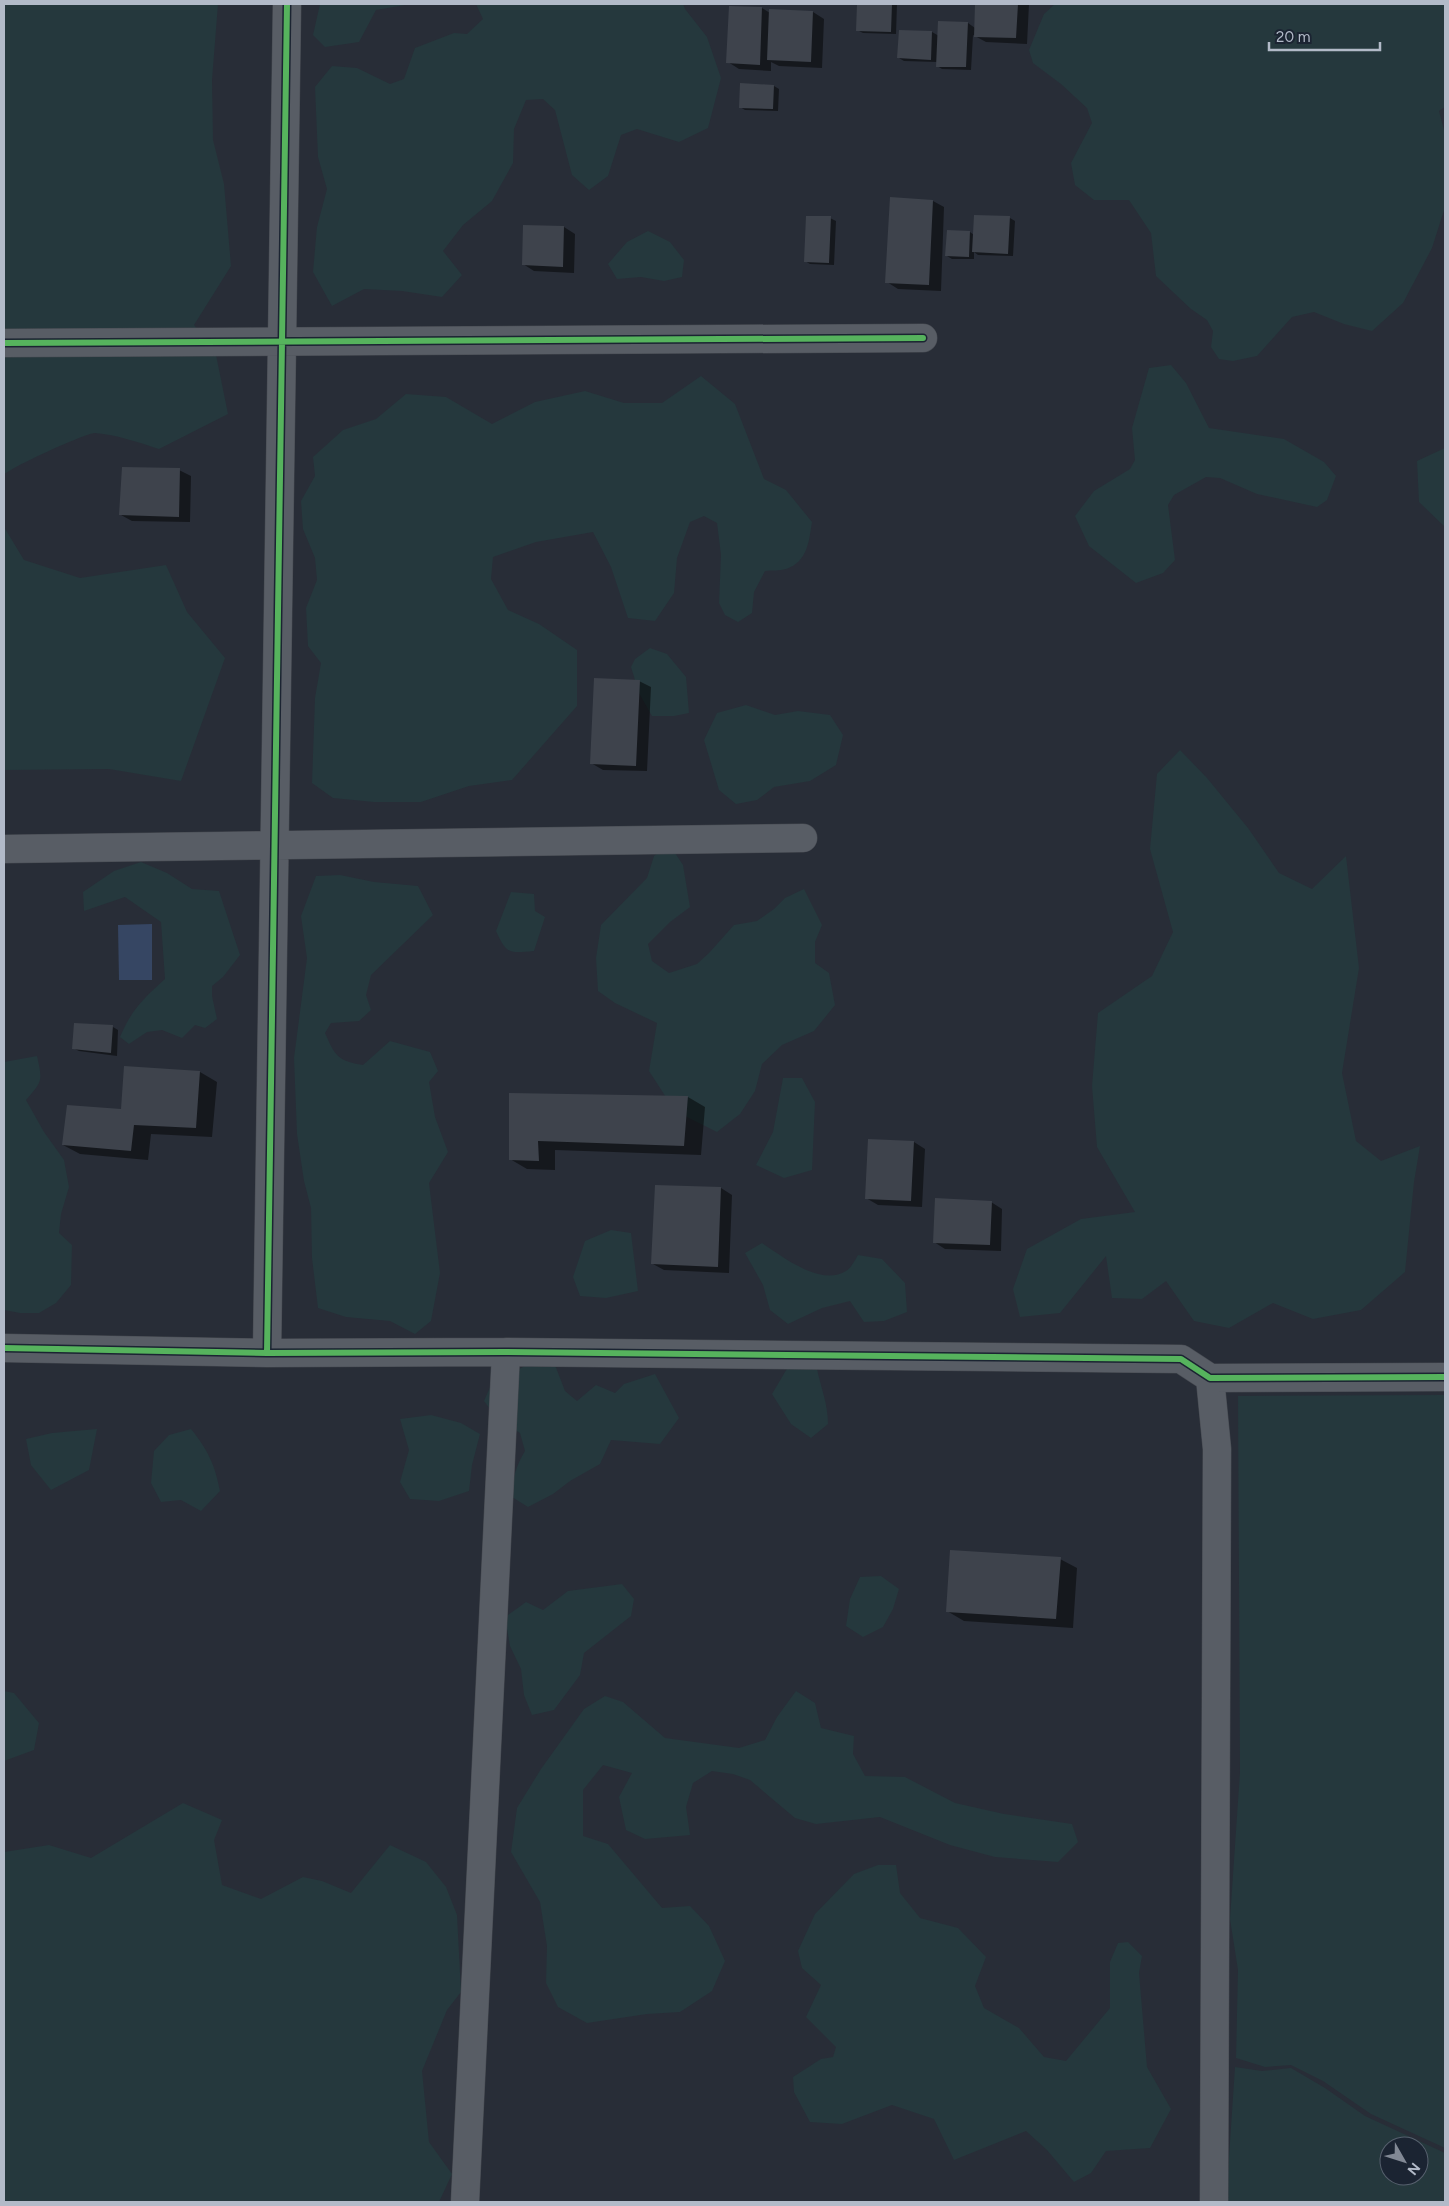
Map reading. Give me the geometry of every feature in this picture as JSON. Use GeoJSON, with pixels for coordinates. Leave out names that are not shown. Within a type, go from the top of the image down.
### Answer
{"type":"FeatureCollection","features":[{"type":"Feature","properties":{"kind":"street"},"geometry":{"type":"LineString","coordinates":[[267,1352],[287,4]]}},
{"type":"Feature","properties":{"kind":"street"},"geometry":{"type":"LineString","coordinates":[[4,343],[923,338]]}},
{"type":"Feature","properties":{"kind":"street"},"geometry":{"type":"LineString","coordinates":[[4,849],[802,838]]}},
{"type":"Feature","properties":{"kind":"street"},"geometry":{"type":"LineString","coordinates":[[4,1348],[1181,1360],[1210,1378],[1445,1377]]}},
{"type":"Feature","properties":{"kind":"street"},"geometry":{"type":"LineString","coordinates":[[465,2202],[506,1352]]}},
{"type":"Feature","properties":{"kind":"street"},"geometry":{"type":"LineString","coordinates":[[1210,1378],[1217,1449],[1214,2202]]}},
{"type":"Feature","properties":{"kind":"green space"},"geometry":{"type":"Polygon","coordinates":[[[4,4],[218,4],[212,80],[213,140],[224,184],[231,266],[194,325],[215,350],[228,414],[159,449],[119,437],[95,433],[48,451],[19,465],[4,475],[4,4]]]}},
{"type":"Feature","properties":{"kind":"green space"},"geometry":{"type":"Polygon","coordinates":[[[320,4],[411,4],[376,10],[359,42],[325,47],[313,35],[320,4]]]}},
{"type":"Feature","properties":{"kind":"green space"},"geometry":{"type":"Polygon","coordinates":[[[476,4],[683,4],[707,37],[721,78],[708,128],[679,142],[637,129],[621,135],[608,176],[589,190],[572,175],[555,110],[543,99],[526,100],[514,129],[513,163],[492,201],[463,225],[443,251],[462,275],[442,297],[402,291],[364,289],[332,306],[313,272],[317,227],[327,189],[318,157],[315,87],[332,66],[357,68],[390,84],[404,79],[415,48],[454,33],[467,34],[483,19],[476,4]]]}},
{"type":"Feature","properties":{"kind":"green space"},"geometry":{"type":"Polygon","coordinates":[[[1055,4],[1445,4],[1445,107],[1439,111],[1445,134],[1445,207],[1432,248],[1403,303],[1372,331],[1344,324],[1314,312],[1292,317],[1257,356],[1233,361],[1219,359],[1211,347],[1213,331],[1207,320],[1191,309],[1156,276],[1151,233],[1129,200],[1094,200],[1075,185],[1071,163],[1092,123],[1087,108],[1061,84],[1033,63],[1029,50],[1044,14],[1055,4]]]}},
{"type":"Feature","properties":{"kind":"green space"},"geometry":{"type":"Polygon","coordinates":[[[648,231],[670,242],[684,260],[682,277],[664,281],[641,277],[617,279],[608,264],[627,242],[648,231]]]}},
{"type":"Feature","properties":{"kind":"green space"},"geometry":{"type":"Polygon","coordinates":[[[1171,365],[1186,383],[1209,428],[1284,439],[1324,462],[1336,476],[1327,500],[1317,507],[1257,494],[1220,478],[1206,477],[1174,495],[1168,505],[1175,560],[1163,573],[1136,583],[1089,546],[1075,516],[1094,491],[1130,469],[1135,460],[1132,428],[1149,368],[1171,365]]]}},
{"type":"Feature","properties":{"kind":"green space"},"geometry":{"type":"Polygon","coordinates":[[[701,376],[735,404],[764,479],[786,490],[812,522],[806,550],[799,561],[786,569],[765,571],[754,592],[752,613],[738,622],[725,615],[719,603],[721,555],[717,523],[704,516],[690,522],[677,558],[674,593],[655,621],[628,618],[611,567],[593,532],[536,542],[493,557],[491,579],[508,610],[539,624],[577,650],[577,706],[512,780],[469,786],[421,802],[374,802],[333,798],[312,783],[315,698],[321,663],[308,646],[306,608],[317,580],[315,558],[303,529],[301,501],[315,476],[313,457],[343,430],[376,419],[406,394],[446,397],[492,424],[535,402],[585,391],[624,403],[662,403],[701,376]]]}},
{"type":"Feature","properties":{"kind":"green space"},"geometry":{"type":"Polygon","coordinates":[[[1445,448],[1445,527],[1419,502],[1417,461],[1445,448]]]}},
{"type":"Feature","properties":{"kind":"green space"},"geometry":{"type":"Polygon","coordinates":[[[4,527],[24,560],[80,578],[166,565],[187,612],[225,658],[181,781],[109,769],[4,770],[4,527]]]}},
{"type":"Feature","properties":{"kind":"green space"},"geometry":{"type":"Polygon","coordinates":[[[650,648],[667,654],[686,677],[689,713],[674,716],[652,716],[639,693],[631,667],[635,659],[650,648]]]}},
{"type":"Feature","properties":{"kind":"green space"},"geometry":{"type":"Polygon","coordinates":[[[746,705],[775,715],[798,711],[830,715],[843,735],[836,765],[810,781],[774,787],[757,800],[736,804],[719,790],[704,740],[717,713],[746,705]]]}},
{"type":"Feature","properties":{"kind":"green space"},"geometry":{"type":"Polygon","coordinates":[[[1180,750],[1207,778],[1248,828],[1279,873],[1312,889],[1346,856],[1359,968],[1342,1073],[1356,1141],[1381,1161],[1420,1146],[1414,1182],[1405,1272],[1361,1310],[1313,1319],[1273,1303],[1229,1328],[1194,1321],[1166,1281],[1142,1299],[1112,1298],[1106,1256],[1060,1313],[1020,1317],[1013,1289],[1027,1249],[1081,1219],[1135,1212],[1097,1147],[1092,1086],[1098,1013],[1152,976],[1173,932],[1150,849],[1157,774],[1180,750]]]}},
{"type":"Feature","properties":{"kind":"green space"},"geometry":{"type":"Polygon","coordinates":[[[669,844],[683,865],[690,907],[670,922],[648,944],[652,961],[669,973],[697,964],[734,925],[757,921],[774,909],[785,898],[804,889],[822,925],[815,942],[815,963],[829,973],[835,1005],[814,1031],[782,1045],[762,1064],[755,1091],[740,1114],[717,1132],[675,1111],[649,1071],[657,1023],[615,1003],[598,991],[596,958],[601,925],[647,878],[654,856],[669,844]]]}},
{"type":"Feature","properties":{"kind":"green space"},"geometry":{"type":"Polygon","coordinates":[[[141,862],[167,873],[192,889],[219,891],[240,955],[223,977],[212,986],[217,1019],[205,1028],[195,1025],[182,1038],[162,1030],[147,1032],[129,1044],[120,1037],[129,1019],[144,999],[165,979],[161,922],[125,897],[84,911],[83,892],[114,871],[141,862]]]}},
{"type":"Feature","properties":{"kind":"green space"},"geometry":{"type":"Polygon","coordinates":[[[340,875],[374,882],[418,886],[433,915],[371,975],[366,995],[371,1010],[359,1021],[331,1023],[325,1033],[338,1056],[348,1062],[363,1065],[390,1041],[430,1052],[438,1071],[429,1082],[435,1117],[448,1152],[429,1183],[440,1273],[431,1321],[415,1334],[390,1321],[346,1317],[318,1308],[312,1258],[311,1208],[304,1181],[297,1134],[294,1058],[307,958],[301,916],[316,876],[340,875]]]}},
{"type":"Feature","properties":{"kind":"green space"},"geometry":{"type":"Polygon","coordinates":[[[511,892],[534,894],[535,911],[545,917],[534,951],[510,951],[503,945],[496,931],[511,892]]]}},
{"type":"Feature","properties":{"kind":"green space"},"geometry":{"type":"Polygon","coordinates":[[[37,1056],[40,1081],[26,1100],[44,1132],[64,1160],[69,1187],[61,1214],[59,1233],[72,1245],[71,1285],[56,1303],[39,1313],[20,1313],[4,1310],[4,1062],[37,1056]]]}},
{"type":"Feature","properties":{"kind":"green space"},"geometry":{"type":"Polygon","coordinates":[[[783,1078],[802,1078],[815,1102],[812,1170],[784,1178],[756,1165],[773,1132],[783,1078]]]}},
{"type":"Feature","properties":{"kind":"green space"},"geometry":{"type":"Polygon","coordinates":[[[611,1230],[631,1233],[638,1291],[606,1298],[580,1296],[573,1277],[585,1241],[611,1230]]]}},
{"type":"Feature","properties":{"kind":"green space"},"geometry":{"type":"Polygon","coordinates":[[[762,1243],[802,1268],[825,1275],[836,1275],[846,1271],[858,1255],[882,1259],[905,1283],[907,1312],[884,1321],[864,1322],[850,1301],[822,1308],[788,1324],[770,1310],[763,1285],[745,1253],[762,1243]]]}},
{"type":"Feature","properties":{"kind":"green space"},"geometry":{"type":"Polygon","coordinates":[[[555,1365],[565,1391],[577,1401],[596,1385],[615,1393],[624,1384],[655,1374],[679,1418],[660,1444],[611,1440],[600,1464],[570,1481],[553,1494],[528,1507],[512,1497],[515,1473],[525,1451],[520,1433],[496,1417],[484,1401],[492,1383],[525,1366],[555,1365]]]}},
{"type":"Feature","properties":{"kind":"green space"},"geometry":{"type":"Polygon","coordinates":[[[788,1367],[817,1369],[826,1403],[828,1424],[811,1438],[791,1424],[772,1394],[788,1367]]]}},
{"type":"Feature","properties":{"kind":"green space"},"geometry":{"type":"Polygon","coordinates":[[[1445,1395],[1445,2148],[1429,2141],[1429,2136],[1419,2136],[1371,2114],[1323,2081],[1291,2065],[1265,2067],[1236,2058],[1238,1970],[1230,1919],[1240,1772],[1238,1396],[1445,1395]]]}},
{"type":"Feature","properties":{"kind":"green space"},"geometry":{"type":"Polygon","coordinates":[[[431,1415],[461,1423],[480,1434],[472,1465],[469,1491],[439,1501],[410,1499],[400,1482],[409,1450],[400,1419],[431,1415]]]}},
{"type":"Feature","properties":{"kind":"green space"},"geometry":{"type":"Polygon","coordinates":[[[97,1429],[89,1470],[51,1490],[31,1465],[26,1439],[52,1433],[97,1429]]]}},
{"type":"Feature","properties":{"kind":"green space"},"geometry":{"type":"Polygon","coordinates":[[[191,1429],[210,1458],[220,1491],[201,1511],[181,1500],[161,1502],[151,1483],[154,1451],[169,1435],[191,1429]]]}},
{"type":"Feature","properties":{"kind":"green space"},"geometry":{"type":"Polygon","coordinates":[[[881,1576],[899,1589],[893,1609],[883,1627],[863,1637],[846,1626],[850,1599],[860,1577],[881,1576]]]}},
{"type":"Feature","properties":{"kind":"green space"},"geometry":{"type":"Polygon","coordinates":[[[622,1584],[634,1599],[631,1616],[584,1653],[580,1675],[554,1710],[532,1715],[524,1695],[521,1669],[510,1646],[506,1623],[508,1615],[526,1602],[543,1610],[568,1591],[622,1584]]]}},
{"type":"Feature","properties":{"kind":"green space"},"geometry":{"type":"Polygon","coordinates":[[[4,1691],[14,1693],[39,1723],[34,1750],[4,1761],[4,1691]]]}},
{"type":"Feature","properties":{"kind":"green space"},"geometry":{"type":"Polygon","coordinates":[[[796,1691],[815,1703],[821,1728],[854,1736],[853,1754],[865,1776],[905,1777],[955,1803],[1004,1814],[1072,1824],[1078,1842],[1058,1862],[995,1857],[950,1845],[880,1817],[816,1824],[795,1818],[750,1780],[733,1774],[712,1771],[693,1783],[686,1807],[690,1835],[645,1839],[626,1830],[619,1797],[632,1773],[603,1765],[583,1790],[583,1836],[608,1844],[662,1908],[690,1906],[709,1926],[725,1961],[712,1991],[680,2012],[647,2014],[587,2023],[558,2007],[546,1983],[547,1946],[540,1902],[511,1852],[517,1808],[541,1769],[584,1709],[605,1696],[623,1702],[665,1738],[739,1748],[765,1740],[777,1717],[796,1691]]]}},
{"type":"Feature","properties":{"kind":"green space"},"geometry":{"type":"Polygon","coordinates":[[[183,1803],[222,1820],[214,1840],[222,1885],[261,1899],[303,1877],[322,1881],[351,1893],[390,1845],[426,1862],[446,1887],[457,1915],[461,1992],[447,2010],[422,2071],[429,2142],[452,2174],[439,2202],[4,2202],[4,1852],[49,1845],[91,1858],[183,1803]]]}},
{"type":"Feature","properties":{"kind":"green space"},"geometry":{"type":"Polygon","coordinates":[[[878,1865],[896,1865],[900,1893],[920,1918],[958,1928],[986,1957],[975,1986],[984,2008],[1019,2028],[1044,2057],[1066,2061],[1110,2008],[1110,1962],[1118,1943],[1128,1942],[1142,1956],[1139,1973],[1147,2067],[1171,2109],[1150,2148],[1106,2151],[1091,2173],[1074,2182],[1047,2150],[1026,2131],[954,2160],[934,2119],[892,2105],[842,2124],[810,2122],[794,2092],[793,2077],[821,2059],[833,2057],[836,2047],[806,2017],[821,1985],[802,1968],[798,1951],[815,1914],[854,1874],[878,1865]]]}},
{"type":"Feature","properties":{"kind":"green space"},"geometry":{"type":"Polygon","coordinates":[[[1235,2067],[1262,2071],[1291,2068],[1325,2088],[1365,2116],[1408,2136],[1379,2136],[1379,2186],[1429,2186],[1429,2146],[1445,2153],[1445,2202],[1226,2202],[1235,2067]]]}},
{"type":"Feature","properties":{"kind":"water"},"geometry":{"type":"Polygon","coordinates":[[[152,924],[152,980],[119,980],[118,925],[152,924]]]}},
{"type":"Feature","properties":{"kind":"building"},"geometry":{"type":"Polygon","coordinates":[[[857,4],[892,4],[891,32],[856,31],[857,4]]]}},
{"type":"Feature","properties":{"kind":"building"},"geometry":{"type":"Polygon","coordinates":[[[975,4],[1018,4],[1016,38],[974,37],[975,4]]]}},
{"type":"Feature","properties":{"kind":"building"},"geometry":{"type":"Polygon","coordinates":[[[729,6],[762,7],[760,65],[726,63],[729,6]]]}},
{"type":"Feature","properties":{"kind":"building"},"geometry":{"type":"Polygon","coordinates":[[[769,9],[813,11],[811,62],[767,60],[769,9]]]}},
{"type":"Feature","properties":{"kind":"building"},"geometry":{"type":"Polygon","coordinates":[[[938,21],[968,22],[966,67],[936,67],[938,21]]]}},
{"type":"Feature","properties":{"kind":"building"},"geometry":{"type":"Polygon","coordinates":[[[899,30],[932,31],[931,60],[897,58],[899,30]]]}},
{"type":"Feature","properties":{"kind":"building"},"geometry":{"type":"Polygon","coordinates":[[[740,83],[774,85],[773,109],[739,108],[740,83]]]}},
{"type":"Feature","properties":{"kind":"building"},"geometry":{"type":"Polygon","coordinates":[[[890,197],[933,200],[929,285],[885,283],[890,197]]]}},
{"type":"Feature","properties":{"kind":"building"},"geometry":{"type":"Polygon","coordinates":[[[974,215],[1010,216],[1008,254],[972,252],[974,215]]]}},
{"type":"Feature","properties":{"kind":"building"},"geometry":{"type":"Polygon","coordinates":[[[806,216],[831,216],[829,263],[804,262],[806,216]]]}},
{"type":"Feature","properties":{"kind":"building"},"geometry":{"type":"Polygon","coordinates":[[[523,225],[564,226],[563,267],[522,265],[523,225]]]}},
{"type":"Feature","properties":{"kind":"building"},"geometry":{"type":"Polygon","coordinates":[[[947,230],[970,231],[969,257],[945,256],[947,230]]]}},
{"type":"Feature","properties":{"kind":"building"},"geometry":{"type":"Polygon","coordinates":[[[122,467],[180,468],[179,517],[119,515],[122,467]]]}},
{"type":"Feature","properties":{"kind":"building"},"geometry":{"type":"Polygon","coordinates":[[[594,678],[640,680],[636,766],[590,764],[594,678]]]}},
{"type":"Feature","properties":{"kind":"building"},"geometry":{"type":"Polygon","coordinates":[[[74,1023],[113,1025],[111,1053],[72,1049],[74,1023]]]}},
{"type":"Feature","properties":{"kind":"building"},"geometry":{"type":"Polygon","coordinates":[[[124,1066],[200,1071],[196,1128],[134,1125],[131,1151],[62,1145],[67,1105],[121,1109],[124,1066]]]}},
{"type":"Feature","properties":{"kind":"building"},"geometry":{"type":"Polygon","coordinates":[[[509,1093],[688,1096],[684,1146],[538,1141],[539,1161],[509,1160],[509,1093]]]}},
{"type":"Feature","properties":{"kind":"building"},"geometry":{"type":"Polygon","coordinates":[[[868,1139],[914,1141],[911,1201],[865,1199],[868,1139]]]}},
{"type":"Feature","properties":{"kind":"building"},"geometry":{"type":"Polygon","coordinates":[[[655,1185],[721,1187],[718,1267],[651,1264],[655,1185]]]}},
{"type":"Feature","properties":{"kind":"building"},"geometry":{"type":"Polygon","coordinates":[[[935,1198],[992,1201],[990,1245],[933,1243],[935,1198]]]}},
{"type":"Feature","properties":{"kind":"building"},"geometry":{"type":"Polygon","coordinates":[[[950,1550],[1061,1557],[1056,1619],[946,1612],[950,1550]]]}},
{"type":"Feature","properties":{"kind":"cycle path"},"geometry":{"type":"LineString","coordinates":[[267,1353],[287,4]]}},
{"type":"Feature","properties":{"kind":"cycle path"},"geometry":{"type":"LineString","coordinates":[[4,343],[923,338]]}},
{"type":"Feature","properties":{"kind":"cycle path"},"geometry":{"type":"LineString","coordinates":[[4,1348],[267,1353],[506,1352],[1181,1359],[1210,1378],[1445,1377]]}}]}
